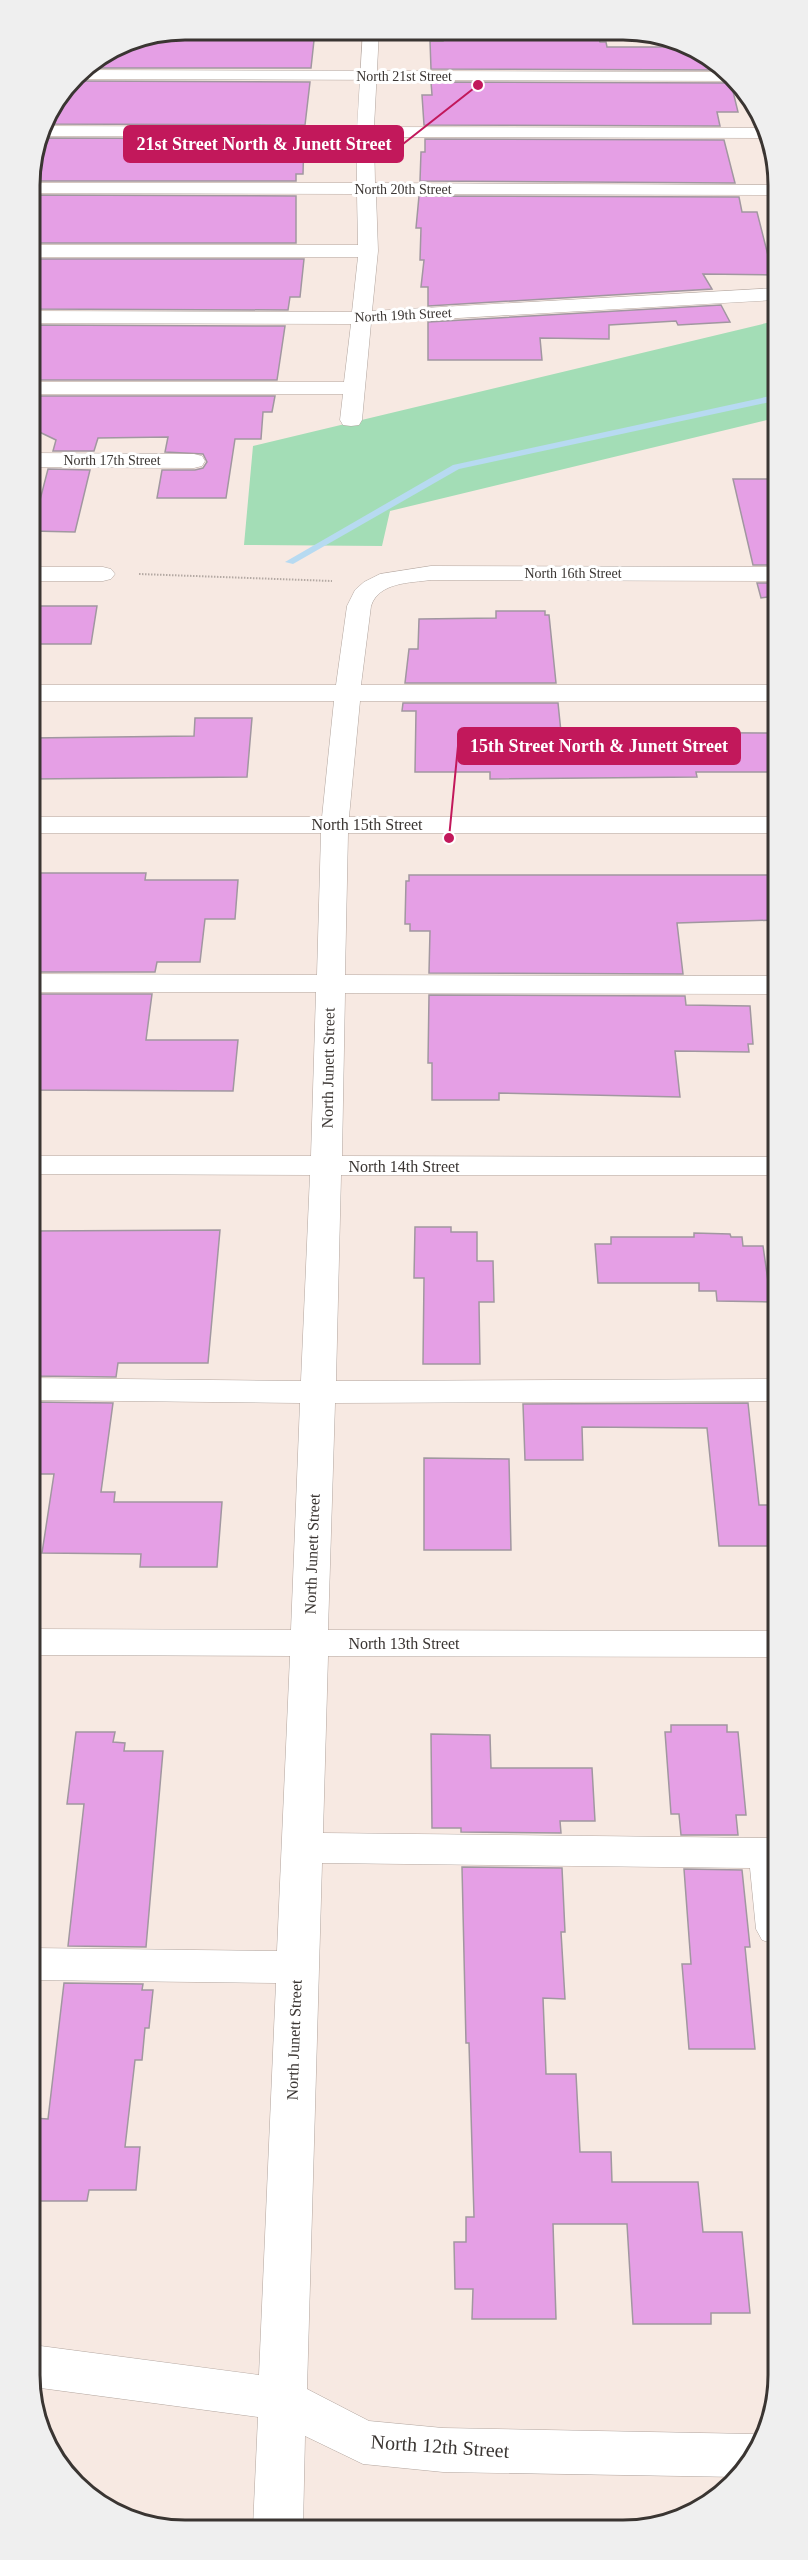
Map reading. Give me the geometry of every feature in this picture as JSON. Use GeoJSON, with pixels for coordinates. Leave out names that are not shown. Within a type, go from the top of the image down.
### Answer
{"type":"FeatureCollection","features":[{"type":"Feature","properties":{"kind":"street"},"geometry":{"type":"LineString","coordinates":[[351,420],[368,252],[365,131],[370,40]]}},
{"type":"Feature","properties":{"kind":"street","name":"North 21st Street"},"geometry":{"type":"LineString","coordinates":[[92,75],[718,77]]}},
{"type":"Feature","properties":{"kind":"street"},"geometry":{"type":"LineString","coordinates":[[52,131],[757,133]]}},
{"type":"Feature","properties":{"kind":"street","name":"North 20th Street"},"geometry":{"type":"LineString","coordinates":[[41,188],[768,190]]}},
{"type":"Feature","properties":{"kind":"street"},"geometry":{"type":"LineString","coordinates":[[41,251],[368,252]]}},
{"type":"Feature","properties":{"kind":"street","name":"North 19th Street"},"geometry":{"type":"LineString","coordinates":[[41,317],[361,318],[768,294]]}},
{"type":"Feature","properties":{"kind":"street"},"geometry":{"type":"LineString","coordinates":[[41,388],[354,388]]}},
{"type":"Feature","properties":{"kind":"street","name":"North 17th Street"},"geometry":{"type":"LineString","coordinates":[[41,460],[194,461]]}},
{"type":"Feature","properties":{"kind":"street","name":"North 16th Street"},"geometry":{"type":"LineString","coordinates":[[372,587],[388,579],[431,573],[768,574]]}},
{"type":"Feature","properties":{"kind":"street"},"geometry":{"type":"LineString","coordinates":[[41,574],[103,574]]}},
{"type":"Feature","properties":{"kind":"street","name":"North Junett Street"},"geometry":{"type":"LineString","coordinates":[[278,2520],[326,1166],[334,824],[359,606],[363,595],[372,587]]}},
{"type":"Feature","properties":{"kind":"street"},"geometry":{"type":"LineString","coordinates":[[41,693],[768,693]]}},
{"type":"Feature","properties":{"kind":"street","name":"North 15th Street"},"geometry":{"type":"LineString","coordinates":[[41,825],[768,825]]}},
{"type":"Feature","properties":{"kind":"street"},"geometry":{"type":"LineString","coordinates":[[41,982],[768,985]]}},
{"type":"Feature","properties":{"kind":"street","name":"North 14th Street"},"geometry":{"type":"LineString","coordinates":[[41,1166],[768,1166]]}},
{"type":"Feature","properties":{"kind":"street"},"geometry":{"type":"LineString","coordinates":[[40,1389],[318,1392],[767,1390]]}},
{"type":"Feature","properties":{"kind":"street","name":"North 13th Street"},"geometry":{"type":"LineString","coordinates":[[40,1642],[767,1644]]}},
{"type":"Feature","properties":{"kind":"street"},"geometry":{"type":"LineString","coordinates":[[302,1848],[767,1854]]}},
{"type":"Feature","properties":{"kind":"street"},"geometry":{"type":"LineString","coordinates":[[40,1964],[297,1966]]}},
{"type":"Feature","properties":{"kind":"street","name":"North 12th Street"},"geometry":{"type":"LineString","coordinates":[[40,2367],[281,2399],[363,2442],[443,2450],[742,2456]]}},
{"type":"Feature","properties":{"kind":"path"},"geometry":{"type":"LineString","coordinates":[[103,574],[317,579],[372,587]]}},
{"type":"Feature","properties":{"kind":"green space"},"geometry":{"type":"Polygon","coordinates":[[[768,323],[768,420],[390,511],[382,546],[244,545],[253,446],[768,323]]]}},
{"type":"Feature","properties":{"kind":"building"},"geometry":{"type":"Polygon","coordinates":[[[186,40],[314,40],[311,68],[101,68],[122,55],[158,43],[186,40]]]}},
{"type":"Feature","properties":{"kind":"building"},"geometry":{"type":"Polygon","coordinates":[[[599,40],[606,42],[607,47],[665,47],[695,60],[709,70],[431,69],[430,41],[599,40]]]}},
{"type":"Feature","properties":{"kind":"building"},"geometry":{"type":"Polygon","coordinates":[[[86,81],[310,82],[305,125],[54,124],[71,97],[86,81]]]}},
{"type":"Feature","properties":{"kind":"building"},"geometry":{"type":"Polygon","coordinates":[[[431,82],[725,83],[733,93],[738,112],[717,112],[720,126],[424,125],[422,95],[432,95],[431,82]]]}},
{"type":"Feature","properties":{"kind":"building"},"geometry":{"type":"Polygon","coordinates":[[[49,138],[304,139],[303,174],[296,174],[296,181],[41,181],[41,176],[49,138]]]}},
{"type":"Feature","properties":{"kind":"building"},"geometry":{"type":"Polygon","coordinates":[[[425,139],[724,140],[735,183],[420,181],[421,152],[425,152],[425,139]]]}},
{"type":"Feature","properties":{"kind":"building"},"geometry":{"type":"Polygon","coordinates":[[[41,195],[296,196],[296,243],[41,243],[41,195]]]}},
{"type":"Feature","properties":{"kind":"building"},"geometry":{"type":"Polygon","coordinates":[[[419,196],[739,197],[742,212],[757,212],[768,255],[768,275],[703,274],[712,289],[428,306],[428,287],[421,287],[424,260],[420,260],[421,228],[416,228],[419,196]]]}},
{"type":"Feature","properties":{"kind":"building"},"geometry":{"type":"Polygon","coordinates":[[[41,259],[304,259],[300,297],[290,297],[288,310],[41,309],[41,259]]]}},
{"type":"Feature","properties":{"kind":"building"},"geometry":{"type":"Polygon","coordinates":[[[721,305],[730,322],[678,325],[676,321],[609,325],[609,339],[540,338],[542,360],[428,360],[428,322],[721,305]]]}},
{"type":"Feature","properties":{"kind":"building"},"geometry":{"type":"Polygon","coordinates":[[[41,325],[285,326],[277,380],[41,380],[41,325]]]}},
{"type":"Feature","properties":{"kind":"building"},"geometry":{"type":"Polygon","coordinates":[[[41,396],[275,396],[272,412],[263,412],[261,439],[235,439],[226,498],[157,498],[162,470],[195,470],[203,468],[207,462],[203,454],[165,452],[168,437],[98,438],[94,451],[53,451],[56,440],[41,433],[41,396]]]}},
{"type":"Feature","properties":{"kind":"building"},"geometry":{"type":"Polygon","coordinates":[[[48,469],[90,470],[75,532],[41,531],[41,497],[48,469]]]}},
{"type":"Feature","properties":{"kind":"building"},"geometry":{"type":"Polygon","coordinates":[[[733,479],[768,479],[768,565],[753,565],[733,479]]]}},
{"type":"Feature","properties":{"kind":"building"},"geometry":{"type":"Polygon","coordinates":[[[757,583],[768,583],[768,597],[761,598],[757,583]]]}},
{"type":"Feature","properties":{"kind":"building"},"geometry":{"type":"Polygon","coordinates":[[[41,606],[97,606],[91,644],[41,644],[41,606]]]}},
{"type":"Feature","properties":{"kind":"building"},"geometry":{"type":"Polygon","coordinates":[[[496,611],[545,611],[545,615],[549,615],[556,683],[405,683],[409,649],[418,649],[419,619],[496,618],[496,611]]]}},
{"type":"Feature","properties":{"kind":"building"},"geometry":{"type":"Polygon","coordinates":[[[403,703],[558,703],[561,732],[768,733],[768,772],[696,772],[697,777],[490,779],[490,772],[415,772],[416,711],[402,711],[403,703]]]}},
{"type":"Feature","properties":{"kind":"building"},"geometry":{"type":"Polygon","coordinates":[[[195,718],[252,718],[247,777],[41,779],[41,738],[194,736],[195,718]]]}},
{"type":"Feature","properties":{"kind":"building"},"geometry":{"type":"Polygon","coordinates":[[[41,873],[146,873],[145,880],[238,880],[235,919],[205,919],[200,962],[157,962],[155,972],[41,972],[41,873]]]}},
{"type":"Feature","properties":{"kind":"building"},"geometry":{"type":"Polygon","coordinates":[[[409,875],[768,875],[768,920],[677,923],[683,974],[429,973],[430,931],[410,931],[410,924],[405,924],[406,881],[409,881],[409,875]]]}},
{"type":"Feature","properties":{"kind":"building"},"geometry":{"type":"Polygon","coordinates":[[[41,994],[152,994],[146,1040],[238,1040],[233,1091],[41,1090],[41,994]]]}},
{"type":"Feature","properties":{"kind":"building"},"geometry":{"type":"Polygon","coordinates":[[[429,995],[685,996],[686,1005],[750,1006],[753,1044],[748,1044],[749,1052],[675,1051],[680,1097],[499,1093],[499,1100],[432,1100],[432,1063],[428,1063],[429,995]]]}},
{"type":"Feature","properties":{"kind":"building"},"geometry":{"type":"Polygon","coordinates":[[[415,1227],[451,1227],[451,1232],[477,1232],[477,1261],[493,1261],[494,1302],[479,1302],[480,1364],[423,1364],[424,1278],[414,1278],[415,1227]]]}},
{"type":"Feature","properties":{"kind":"building"},"geometry":{"type":"Polygon","coordinates":[[[220,1230],[208,1363],[118,1363],[116,1377],[40,1376],[41,1231],[220,1230]]]}},
{"type":"Feature","properties":{"kind":"building"},"geometry":{"type":"Polygon","coordinates":[[[694,1233],[730,1234],[731,1237],[742,1237],[743,1246],[763,1246],[768,1278],[767,1302],[717,1301],[716,1291],[699,1291],[699,1283],[598,1283],[595,1244],[611,1244],[611,1237],[694,1237],[694,1233]]]}},
{"type":"Feature","properties":{"kind":"building"},"geometry":{"type":"Polygon","coordinates":[[[40,1402],[113,1403],[101,1492],[115,1492],[114,1502],[222,1502],[217,1567],[140,1567],[141,1554],[42,1553],[54,1474],[40,1474],[40,1402]]]}},
{"type":"Feature","properties":{"kind":"building"},"geometry":{"type":"Polygon","coordinates":[[[748,1403],[759,1505],[767,1505],[767,1546],[719,1546],[707,1428],[582,1427],[583,1460],[525,1460],[523,1404],[748,1403]]]}},
{"type":"Feature","properties":{"kind":"building"},"geometry":{"type":"Polygon","coordinates":[[[424,1458],[509,1459],[511,1550],[424,1550],[424,1458]]]}},
{"type":"Feature","properties":{"kind":"building"},"geometry":{"type":"Polygon","coordinates":[[[671,1725],[727,1725],[727,1732],[738,1732],[746,1815],[736,1815],[738,1835],[681,1835],[679,1814],[671,1814],[665,1732],[671,1732],[671,1725]]]}},
{"type":"Feature","properties":{"kind":"building"},"geometry":{"type":"Polygon","coordinates":[[[76,1732],[115,1732],[113,1742],[125,1743],[124,1751],[163,1751],[146,1947],[68,1946],[84,1804],[67,1804],[76,1732]]]}},
{"type":"Feature","properties":{"kind":"building"},"geometry":{"type":"Polygon","coordinates":[[[431,1734],[490,1735],[491,1768],[592,1768],[595,1821],[560,1821],[561,1833],[461,1832],[461,1828],[432,1828],[431,1734]]]}},
{"type":"Feature","properties":{"kind":"building"},"geometry":{"type":"Polygon","coordinates":[[[462,1867],[562,1868],[565,1932],[561,1932],[565,1999],[543,1998],[546,2074],[576,2074],[580,2152],[611,2152],[612,2182],[698,2182],[703,2232],[742,2232],[750,2313],[711,2313],[711,2324],[633,2324],[627,2224],[553,2224],[556,2319],[472,2319],[473,2289],[455,2289],[454,2242],[466,2242],[466,2217],[474,2217],[469,2043],[466,2043],[462,1867]]]}},
{"type":"Feature","properties":{"kind":"building"},"geometry":{"type":"Polygon","coordinates":[[[684,1869],[742,1870],[750,1947],[745,1947],[755,2049],[689,2049],[682,1964],[691,1964],[684,1869]]]}},
{"type":"Feature","properties":{"kind":"building"},"geometry":{"type":"Polygon","coordinates":[[[64,1983],[143,1984],[142,1990],[153,1990],[149,2028],[145,2028],[142,2060],[135,2060],[125,2147],[140,2147],[136,2190],[89,2190],[87,2201],[40,2201],[40,2118],[48,2119],[64,1983]]]}},
{"type":"Feature","properties":{"kind":"waterway"},"geometry":{"type":"LineString","coordinates":[[290,562],[456,467],[768,400]]}},
{"type":"Feature","properties":{"kind":"place","name":"21st Street North & Junett Street"},"geometry":{"type":"Point","coordinates":[478,85]}},
{"type":"Feature","properties":{"kind":"place","name":"15th Street North & Junett Street"},"geometry":{"type":"Point","coordinates":[449,838]}}]}
